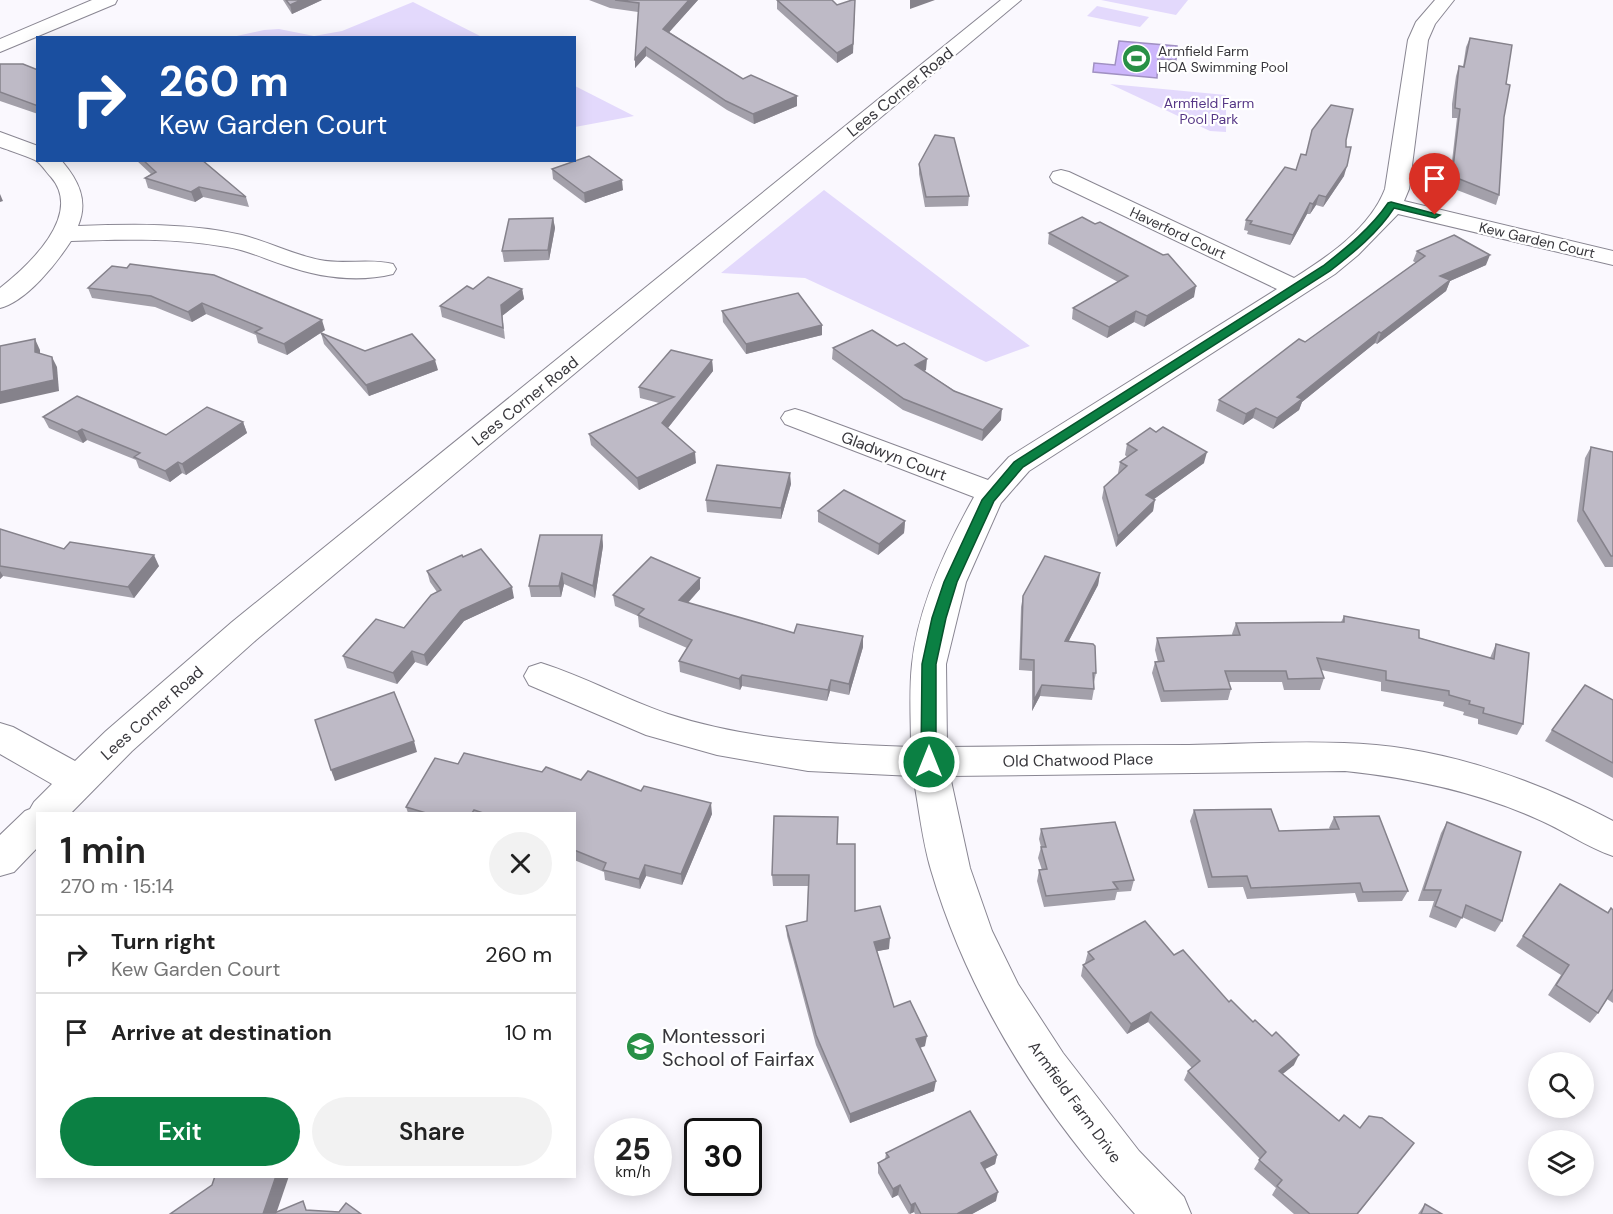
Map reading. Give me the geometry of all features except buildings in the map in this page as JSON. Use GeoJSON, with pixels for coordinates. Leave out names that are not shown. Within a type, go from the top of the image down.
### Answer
{"type":"FeatureCollection","features":[{"type":"Feature","properties":{"kind":"street"},"geometry":{"type":"LineString","coordinates":[[0,45],[108,0]]}},
{"type":"Feature","properties":{"kind":"street","name":"Lees Corner Road"},"geometry":{"type":"LineString","coordinates":[[48,812],[119,741],[244,631],[1012,0]]}},
{"type":"Feature","properties":{"kind":"street","name":"Armfield Farm Drive"},"geometry":{"type":"LineString","coordinates":[[1167,1214],[1123,1167],[1047,1068],[1004,998],[972,932],[950,868],[929,762],[929,664],[939,618],[950,582],[992,493],[1019,464],[1326,268],[1349,250],[1385,215],[1397,189],[1418,40],[1426,22],[1445,0]]}},
{"type":"Feature","properties":{"kind":"street"},"geometry":{"type":"LineString","coordinates":[[0,139],[36,153]]}},
{"type":"Feature","properties":{"kind":"street"},"geometry":{"type":"LineString","coordinates":[[0,300],[32,273],[53,251],[64,234],[73,204],[72,192],[67,180],[50,162]]}},
{"type":"Feature","properties":{"kind":"street","name":"Haverford Court"},"geometry":{"type":"LineString","coordinates":[[1062,177],[1295,288]]}},
{"type":"Feature","properties":{"kind":"street","name":"Kew Garden Court"},"geometry":{"type":"LineString","coordinates":[[1391,205],[1613,258]]}},
{"type":"Feature","properties":{"kind":"street"},"geometry":{"type":"LineString","coordinates":[[64,234],[126,232],[194,234],[242,243],[316,267],[341,271],[384,269]]}},
{"type":"Feature","properties":{"kind":"street","name":"Gladwyn Court"},"geometry":{"type":"LineString","coordinates":[[795,418],[992,493]]}},
{"type":"Feature","properties":{"kind":"street","name":"Old Chatwood Place"},"geometry":{"type":"LineString","coordinates":[[540,676],[659,725],[717,741],[808,757],[929,762],[1345,757],[1393,761],[1442,770],[1489,783],[1547,805],[1613,840]]}},
{"type":"Feature","properties":{"kind":"street"},"geometry":{"type":"LineString","coordinates":[[0,737],[79,781]]}},
{"type":"Feature","properties":{"kind":"street"},"geometry":{"type":"LineString","coordinates":[[0,860],[36,824]]}},
{"type":"Feature","properties":{"kind":"green space"},"geometry":{"type":"Polygon","coordinates":[[[1101,0],[1188,0],[1176,15],[1101,0]]]}},
{"type":"Feature","properties":{"kind":"green space"},"geometry":{"type":"Polygon","coordinates":[[[413,2],[480,36],[314,36],[342,31],[413,2]]]}},
{"type":"Feature","properties":{"kind":"green space"},"geometry":{"type":"Polygon","coordinates":[[[1097,6],[1149,17],[1140,27],[1087,16],[1097,6]]]}},
{"type":"Feature","properties":{"kind":"green space"},"geometry":{"type":"Polygon","coordinates":[[[279,29],[314,36],[237,36],[264,30],[279,29]]]}},
{"type":"Feature","properties":{"kind":"green space","name":"Armfield Farm Pool Park"},"geometry":{"type":"Polygon","coordinates":[[[1110,84],[1226,95],[1226,132],[1210,131],[1110,84]]]}},
{"type":"Feature","properties":{"kind":"green space"},"geometry":{"type":"Polygon","coordinates":[[[576,87],[634,116],[576,127],[576,87]]]}},
{"type":"Feature","properties":{"kind":"green space"},"geometry":{"type":"Polygon","coordinates":[[[824,190],[1030,346],[986,362],[805,278],[721,273],[824,190]]]}},
{"type":"Feature","properties":{"kind":"shaded area","name":"Armfield Farm HOA Swimming Pool"},"geometry":{"type":"Polygon","coordinates":[[[1119,41],[1177,46],[1176,60],[1158,59],[1157,78],[1093,72],[1094,63],[1115,65],[1119,41]]]}},
{"type":"Feature","properties":{"kind":"place","name":"Armfield Farm HOA Swimming Pool"},"geometry":{"type":"Point","coordinates":[1137,59]}},
{"type":"Feature","properties":{"kind":"place","name":"Montessori School of Fairfax"},"geometry":{"type":"Point","coordinates":[641,1047]}},
{"type":"Feature","properties":{"kind":"route"},"geometry":{"type":"LineString","coordinates":[[929,762],[929,664],[939,618],[950,582],[992,493],[1019,464],[1047,445],[1326,268],[1349,250],[1385,215],[1391,205],[1435,215]]}}]}
